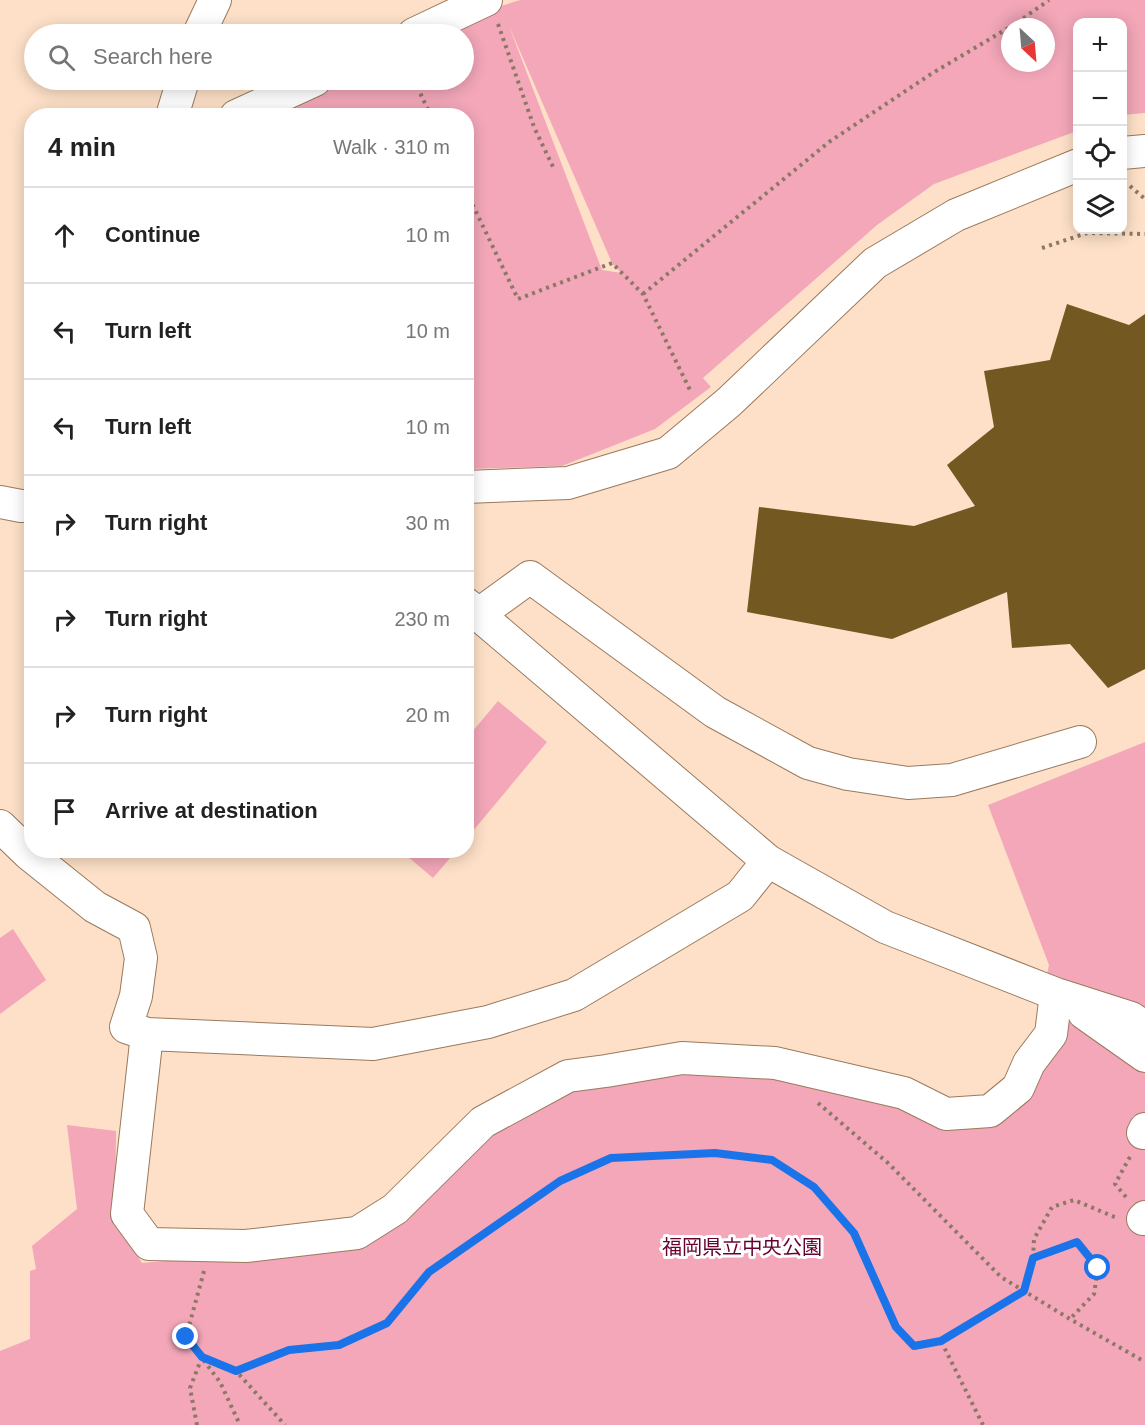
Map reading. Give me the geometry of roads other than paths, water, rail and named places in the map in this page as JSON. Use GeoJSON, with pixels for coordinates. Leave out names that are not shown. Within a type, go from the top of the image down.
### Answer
{"type":"FeatureCollection","features":[{"type":"Feature","properties":{"kind":"street"},"geometry":{"type":"LineString","coordinates":[[204,24],[215,0]]}},
{"type":"Feature","properties":{"kind":"street"},"geometry":{"type":"LineString","coordinates":[[445,24],[491,9]]}},
{"type":"Feature","properties":{"kind":"street"},"geometry":{"type":"LineString","coordinates":[[174,108],[180,90]]}},
{"type":"Feature","properties":{"kind":"street"},"geometry":{"type":"LineString","coordinates":[[254,108],[293,90]]}},
{"type":"Feature","properties":{"kind":"street"},"geometry":{"type":"LineString","coordinates":[[1127,153],[1145,151]]}},
{"type":"Feature","properties":{"kind":"street"},"geometry":{"type":"LineString","coordinates":[[474,487],[568,483],[668,453],[729,402],[875,263],[956,215],[1073,167]]}},
{"type":"Feature","properties":{"kind":"street"},"geometry":{"type":"LineString","coordinates":[[0,502],[24,506]]}},
{"type":"Feature","properties":{"kind":"street"},"geometry":{"type":"LineString","coordinates":[[474,608],[530,577],[715,712],[808,763],[848,774],[908,783],[952,780],[1080,742]]}},
{"type":"Feature","properties":{"kind":"street"},"geometry":{"type":"LineString","coordinates":[[474,610],[768,861],[885,927],[1056,994],[1131,1018],[1145,1027]]}},
{"type":"Feature","properties":{"kind":"street"},"geometry":{"type":"LineString","coordinates":[[0,826],[24,850]]}},
{"type":"Feature","properties":{"kind":"street"},"geometry":{"type":"LineString","coordinates":[[33,858],[95,907],[134,928],[141,958],[136,996],[126,1027],[147,1034],[373,1044],[488,1022],[574,995],[740,896],[768,861]]}},
{"type":"Feature","properties":{"kind":"street"},"geometry":{"type":"LineString","coordinates":[[147,1034],[127,1214],[149,1244],[246,1246],[357,1233],[395,1209],[483,1122],[568,1076],[682,1058],[775,1062],[904,1093],[946,1114],[990,1111],[1018,1088],[1029,1063],[1051,1034],[1056,994]]}},
{"type":"Feature","properties":{"kind":"street"},"geometry":{"type":"LineString","coordinates":[[1056,994],[1145,1056]]}},
{"type":"Feature","properties":{"kind":"park label","name":"福岡県立中央公園"},"geometry":{"type":"Point","coordinates":[742,1247]}}]}
